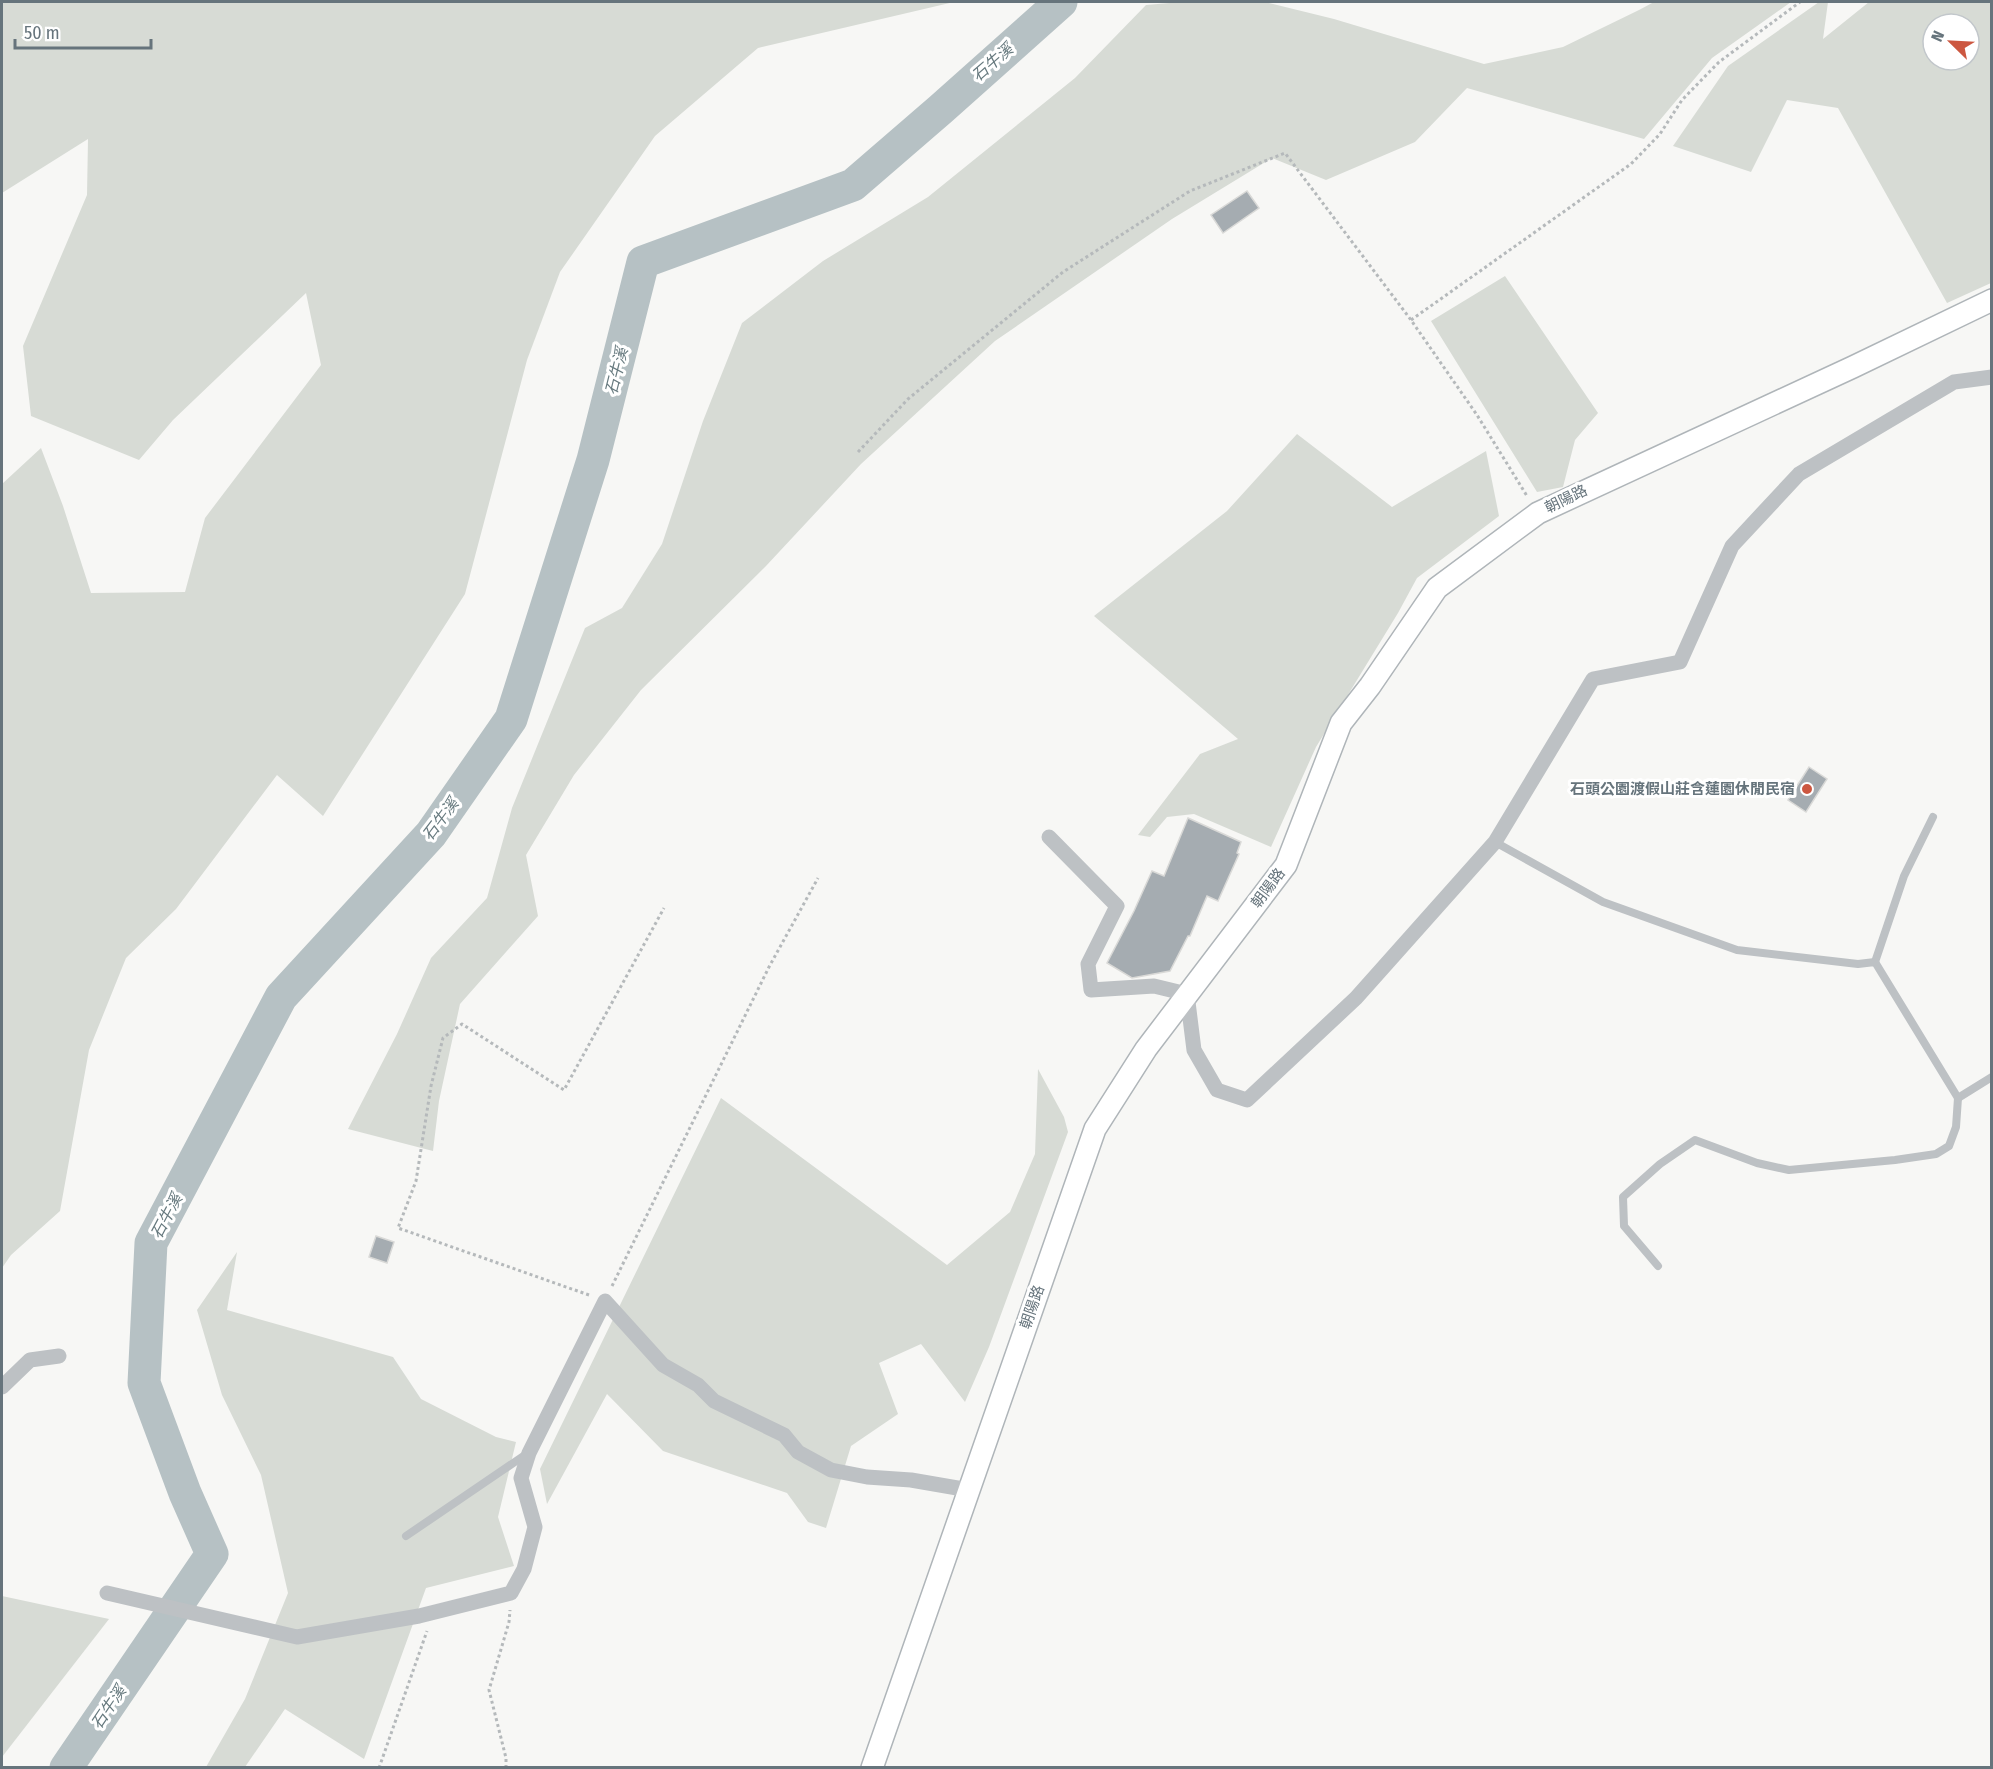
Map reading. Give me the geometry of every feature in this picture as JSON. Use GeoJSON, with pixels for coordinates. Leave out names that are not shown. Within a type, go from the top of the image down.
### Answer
{"type":"FeatureCollection","features":[{"type":"Feature","properties":{"kind":"main road","name":"朝陽路"},"geometry":{"type":"LineString","coordinates":[[872,1767],[1095,1129],[1146,1049],[1286,865],[1341,723],[1370,686],[1437,588],[1538,513],[1992,300]]}},
{"type":"Feature","properties":{"kind":"street"},"geometry":{"type":"LineString","coordinates":[[1049,837],[1117,906],[1088,964],[1091,990],[1154,986],[1187,994],[1194,1050],[1217,1090],[1247,1100],[1356,999],[1496,842],[1593,679],[1680,662],[1732,546],[1799,474],[1954,382],[1992,377]]}},
{"type":"Feature","properties":{"kind":"street"},"geometry":{"type":"LineString","coordinates":[[108,1593],[297,1637],[434,1612],[511,1593],[524,1569],[535,1527],[521,1478],[529,1453],[605,1301],[663,1365],[698,1385],[714,1401],[784,1435],[798,1452],[831,1470],[969,1490]]}},
{"type":"Feature","properties":{"kind":"street"},"geometry":{"type":"LineString","coordinates":[[2,1388],[30,1360],[59,1356]]}},
{"type":"Feature","properties":{"kind":"lane"},"geometry":{"type":"LineString","coordinates":[[1875,962],[1904,876],[1933,817]]}},
{"type":"Feature","properties":{"kind":"lane"},"geometry":{"type":"LineString","coordinates":[[1496,842],[1603,902],[1737,950],[1858,964],[1875,962]]}},
{"type":"Feature","properties":{"kind":"lane"},"geometry":{"type":"LineString","coordinates":[[1658,1266],[1624,1226],[1623,1197],[1660,1164],[1695,1140],[1757,1163],[1788,1170],[1895,1160],[1935,1154],[1949,1146],[1956,1127],[1958,1098],[1875,962]]}},
{"type":"Feature","properties":{"kind":"lane"},"geometry":{"type":"LineString","coordinates":[[1958,1098],[1992,1077]]}},
{"type":"Feature","properties":{"kind":"lane"},"geometry":{"type":"LineString","coordinates":[[406,1536],[529,1453]]}},
{"type":"Feature","properties":{"kind":"path"},"geometry":{"type":"LineString","coordinates":[[1411,320],[1631,164],[1660,134],[1682,100],[1719,62],[1800,2]]}},
{"type":"Feature","properties":{"kind":"path"},"geometry":{"type":"LineString","coordinates":[[858,452],[908,399],[1063,272],[1190,191],[1285,153],[1411,320],[1477,415],[1538,513]]}},
{"type":"Feature","properties":{"kind":"path"},"geometry":{"type":"LineString","coordinates":[[664,908],[564,1090],[462,1024],[443,1038],[431,1086],[416,1181],[398,1228],[605,1301],[769,967],[818,878]]}},
{"type":"Feature","properties":{"kind":"path"},"geometry":{"type":"LineString","coordinates":[[506,1767],[506,1758],[489,1690],[509,1622],[511,1593]]}},
{"type":"Feature","properties":{"kind":"path"},"geometry":{"type":"LineString","coordinates":[[378,1767],[434,1612]]}},
{"type":"Feature","properties":{"kind":"shaded area"},"geometry":{"type":"Polygon","coordinates":[[[2,2],[954,2],[758,48],[655,136],[560,272],[527,360],[465,594],[323,816],[277,775],[176,909],[126,958],[89,1050],[60,1211],[11,1255],[2,1268],[2,484],[41,448],[63,506],[91,593],[185,592],[205,518],[321,365],[306,293],[173,420],[139,460],[31,416],[23,346],[87,195],[88,139],[2,193],[2,2]]]}},
{"type":"Feature","properties":{"kind":"shaded area"},"geometry":{"type":"Polygon","coordinates":[[[1181,2],[1265,2],[1334,19],[1484,64],[1563,47],[1654,2],[1791,2],[1712,58],[1644,139],[1467,88],[1415,142],[1326,180],[1272,158],[1172,219],[995,341],[861,464],[766,566],[641,690],[574,775],[526,855],[538,916],[460,1004],[439,1101],[433,1151],[348,1129],[397,1034],[431,958],[487,898],[512,808],[585,628],[622,608],[662,544],[703,421],[742,323],[823,261],[928,197],[1075,78],[1146,5],[1181,2]]]}},
{"type":"Feature","properties":{"kind":"shaded area"},"geometry":{"type":"Polygon","coordinates":[[[1819,2],[1828,2],[1823,39],[1869,2],[1991,2],[1991,283],[1947,303],[1838,108],[1787,100],[1751,172],[1673,146],[1728,66],[1819,2]]]}},
{"type":"Feature","properties":{"kind":"shaded area"},"geometry":{"type":"Polygon","coordinates":[[[1505,276],[1598,413],[1575,440],[1563,487],[1537,492],[1431,321],[1505,276]]]}},
{"type":"Feature","properties":{"kind":"shaded area"},"geometry":{"type":"Polygon","coordinates":[[[1297,434],[1392,507],[1486,451],[1499,516],[1417,578],[1316,747],[1271,847],[1194,814],[1167,817],[1150,837],[1138,835],[1200,754],[1238,739],[1094,616],[1227,511],[1297,434]]]}},
{"type":"Feature","properties":{"kind":"shaded area"},"geometry":{"type":"Polygon","coordinates":[[[1038,1069],[1064,1117],[1068,1132],[989,1347],[965,1402],[921,1344],[879,1363],[898,1414],[851,1446],[826,1528],[808,1522],[787,1493],[663,1451],[607,1394],[547,1504],[540,1469],[721,1098],[947,1265],[1010,1212],[1035,1154],[1038,1069]]]}},
{"type":"Feature","properties":{"kind":"shaded area"},"geometry":{"type":"Polygon","coordinates":[[[237,1252],[227,1310],[393,1357],[421,1399],[496,1437],[516,1442],[498,1517],[514,1566],[426,1588],[364,1759],[285,1709],[245,1767],[206,1767],[245,1699],[288,1593],[261,1475],[222,1395],[197,1310],[237,1252]]]}},
{"type":"Feature","properties":{"kind":"shaded area"},"geometry":{"type":"Polygon","coordinates":[[[2,1596],[109,1619],[2,1757],[2,1596]]]}},
{"type":"Feature","properties":{"kind":"building"},"geometry":{"type":"Polygon","coordinates":[[[1247,191],[1259,208],[1223,233],[1211,215],[1247,191]]]}},
{"type":"Feature","properties":{"kind":"building","name":"石頭公園渡假山莊含蓮園休閒民宿"},"geometry":{"type":"Polygon","coordinates":[[[1809,767],[1827,779],[1806,812],[1788,800],[1809,767]]]}},
{"type":"Feature","properties":{"kind":"building"},"geometry":{"type":"Polygon","coordinates":[[[1188,818],[1241,842],[1237,853],[1239,854],[1218,901],[1207,896],[1190,936],[1170,971],[1132,978],[1107,963],[1152,871],[1164,876],[1188,818]]]}},
{"type":"Feature","properties":{"kind":"building"},"geometry":{"type":"Polygon","coordinates":[[[376,1236],[394,1242],[387,1263],[369,1257],[376,1236]]]}},
{"type":"Feature","properties":{"kind":"waterway","name":"石牛溪"},"geometry":{"type":"LineString","coordinates":[[66,1768],[212,1554],[185,1493],[144,1383],[151,1243],[281,997],[431,834],[511,719],[593,460],[643,262],[853,185],[1061,2]]}},
{"type":"Feature","properties":{"kind":"place","name":"石頭公園渡假山莊含蓮園休閒民宿"},"geometry":{"type":"Point","coordinates":[1807,789]}}]}
